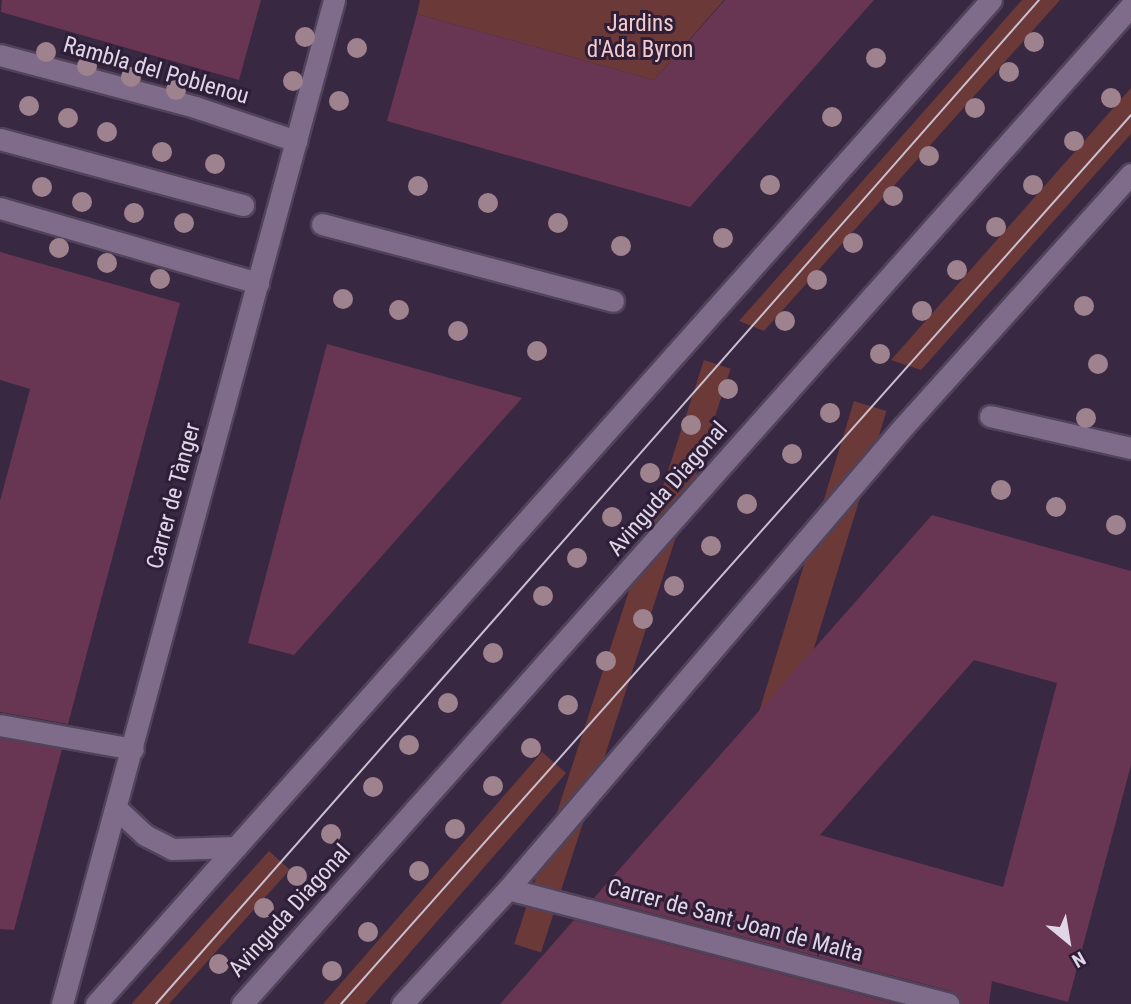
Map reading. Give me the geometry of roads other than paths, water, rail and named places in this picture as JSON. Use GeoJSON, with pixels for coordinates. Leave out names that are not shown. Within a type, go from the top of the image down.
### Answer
{"type":"FeatureCollection","features":[{"type":"Feature","properties":{"kind":"street","name":"Carrer de Tànger"},"geometry":{"type":"LineString","coordinates":[[62,1004],[134,749],[334,0]]}},
{"type":"Feature","properties":{"kind":"street"},"geometry":{"type":"LineString","coordinates":[[96,1004],[991,0]]}},
{"type":"Feature","properties":{"kind":"street","name":"Avinguda Diagonal"},"geometry":{"type":"LineString","coordinates":[[242,1004],[1131,6]]}},
{"type":"Feature","properties":{"kind":"street","name":"Rambla del Poblenou"},"geometry":{"type":"LineString","coordinates":[[0,55],[195,107],[296,141]]}},
{"type":"Feature","properties":{"kind":"street"},"geometry":{"type":"LineString","coordinates":[[0,139],[243,205]]}},
{"type":"Feature","properties":{"kind":"street"},"geometry":{"type":"LineString","coordinates":[[402,1004],[508,889],[904,426],[1131,174]]}},
{"type":"Feature","properties":{"kind":"street"},"geometry":{"type":"LineString","coordinates":[[0,208],[258,283]]}},
{"type":"Feature","properties":{"kind":"street"},"geometry":{"type":"LineString","coordinates":[[322,224],[613,301]]}},
{"type":"Feature","properties":{"kind":"street"},"geometry":{"type":"LineString","coordinates":[[990,416],[1131,449]]}},
{"type":"Feature","properties":{"kind":"street"},"geometry":{"type":"LineString","coordinates":[[0,725],[134,749]]}},
{"type":"Feature","properties":{"kind":"street"},"geometry":{"type":"LineString","coordinates":[[117,809],[145,835],[172,849],[236,847]]}},
{"type":"Feature","properties":{"kind":"street","name":"Carrer de Sant Joan de Malta"},"geometry":{"type":"LineString","coordinates":[[508,889],[948,1004]]}},
{"type":"Feature","properties":{"kind":"tram line"},"geometry":{"type":"LineString","coordinates":[[156,1004],[1039,0]]}},
{"type":"Feature","properties":{"kind":"tram line"},"geometry":{"type":"LineString","coordinates":[[341,1004],[1131,115]]}},
{"type":"Feature","properties":{"kind":"park label","name":"Jardins d'Ada Byron"},"geometry":{"type":"Point","coordinates":[640,37]}}]}
